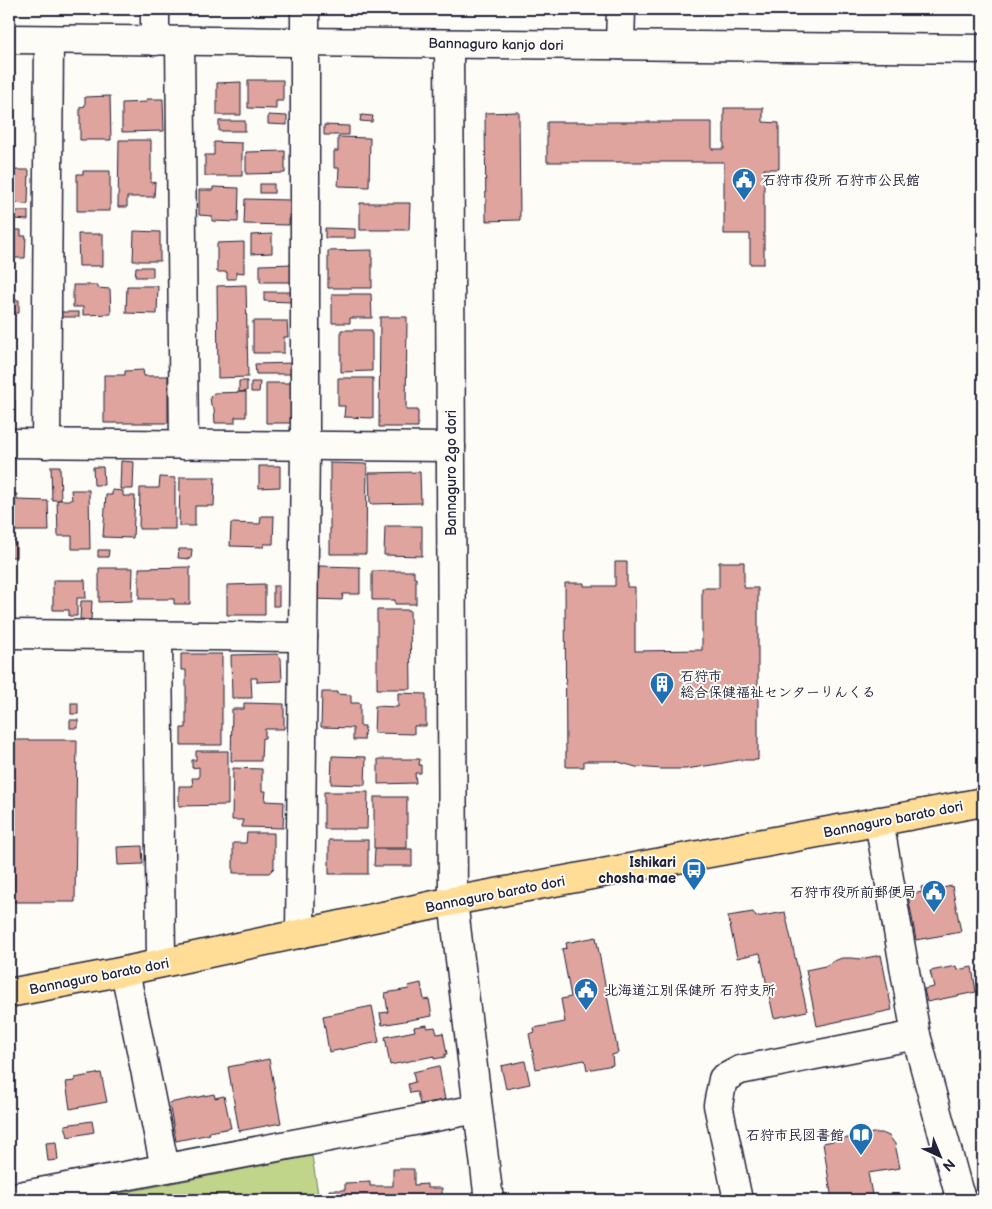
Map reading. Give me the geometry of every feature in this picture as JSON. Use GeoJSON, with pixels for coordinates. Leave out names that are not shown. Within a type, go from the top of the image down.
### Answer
{"type":"FeatureCollection","features":[{"type":"Feature","properties":{"kind":"main road","name":"Bannaguro barato dori"},"geometry":{"type":"LineString","coordinates":[[9,993],[125,971],[453,901],[983,802]]}},
{"type":"Feature","properties":{"kind":"street"},"geometry":{"type":"LineString","coordinates":[[155,9],[167,41],[184,445]]}},
{"type":"Feature","properties":{"kind":"street"},"geometry":{"type":"LineString","coordinates":[[300,934],[305,446],[305,9]]}},
{"type":"Feature","properties":{"kind":"street"},"geometry":{"type":"LineString","coordinates":[[620,45],[621,9]]}},
{"type":"Feature","properties":{"kind":"street","name":"Bannaguro kanjo dori"},"geometry":{"type":"LineString","coordinates":[[9,40],[983,49]]}},
{"type":"Feature","properties":{"kind":"street"},"geometry":{"type":"LineString","coordinates":[[46,444],[49,40]]}},
{"type":"Feature","properties":{"kind":"street","name":"Bannaguro 2go dori"},"geometry":{"type":"LineString","coordinates":[[449,44],[453,901],[488,1200]]}},
{"type":"Feature","properties":{"kind":"street"},"geometry":{"type":"LineString","coordinates":[[9,444],[451,447]]}},
{"type":"Feature","properties":{"kind":"street"},"geometry":{"type":"LineString","coordinates":[[9,634],[303,637]]}},
{"type":"Feature","properties":{"kind":"street"},"geometry":{"type":"LineString","coordinates":[[158,636],[161,963]]}},
{"type":"Feature","properties":{"kind":"street"},"geometry":{"type":"LineString","coordinates":[[879,821],[916,1035],[962,1200]]}},
{"type":"Feature","properties":{"kind":"street"},"geometry":{"type":"LineString","coordinates":[[125,971],[164,1168]]}},
{"type":"Feature","properties":{"kind":"street"},"geometry":{"type":"LineString","coordinates":[[738,1200],[718,1104],[724,1079],[740,1070],[916,1035]]}},
{"type":"Feature","properties":{"kind":"street"},"geometry":{"type":"LineString","coordinates":[[9,1198],[477,1109]]}},
{"type":"Feature","properties":{"kind":"green space"},"geometry":{"type":"Polygon","coordinates":[[[312,1156],[319,1200],[85,1200],[312,1156]]]}},
{"type":"Feature","properties":{"kind":"building"},"geometry":{"type":"Polygon","coordinates":[[[248,80],[283,80],[283,101],[276,101],[276,109],[248,108],[248,80]]]}},
{"type":"Feature","properties":{"kind":"building"},"geometry":{"type":"Polygon","coordinates":[[[241,82],[241,115],[217,115],[217,83],[241,82]]]}},
{"type":"Feature","properties":{"kind":"building"},"geometry":{"type":"Polygon","coordinates":[[[110,96],[111,140],[80,140],[80,107],[85,106],[85,97],[110,96]]]}},
{"type":"Feature","properties":{"kind":"building"},"geometry":{"type":"Polygon","coordinates":[[[147,99],[163,99],[164,131],[122,132],[122,103],[147,102],[147,99]]]}},
{"type":"Feature","properties":{"kind":"building","name":"石狩市役所 石狩市公民館"},"geometry":{"type":"Polygon","coordinates":[[[724,108],[763,108],[763,122],[779,123],[779,169],[764,169],[764,264],[750,264],[750,234],[724,234],[724,162],[547,162],[547,122],[712,122],[712,149],[724,149],[724,108]]]}},
{"type":"Feature","properties":{"kind":"building"},"geometry":{"type":"Polygon","coordinates":[[[519,112],[520,220],[486,221],[485,113],[519,112]]]}},
{"type":"Feature","properties":{"kind":"building"},"geometry":{"type":"Polygon","coordinates":[[[268,115],[287,116],[287,125],[268,124],[268,115]]]}},
{"type":"Feature","properties":{"kind":"building"},"geometry":{"type":"Polygon","coordinates":[[[361,115],[373,116],[372,122],[360,121],[361,115]]]}},
{"type":"Feature","properties":{"kind":"building"},"geometry":{"type":"Polygon","coordinates":[[[9,119],[14,120],[14,148],[9,148],[9,119]]]}},
{"type":"Feature","properties":{"kind":"building"},"geometry":{"type":"Polygon","coordinates":[[[219,121],[245,121],[245,131],[219,131],[219,121]]]}},
{"type":"Feature","properties":{"kind":"building"},"geometry":{"type":"Polygon","coordinates":[[[324,125],[349,126],[349,135],[324,135],[324,125]]]}},
{"type":"Feature","properties":{"kind":"building"},"geometry":{"type":"Polygon","coordinates":[[[338,137],[370,138],[369,187],[338,186],[339,168],[334,168],[334,151],[338,151],[338,137]]]}},
{"type":"Feature","properties":{"kind":"building"},"geometry":{"type":"Polygon","coordinates":[[[119,140],[151,140],[151,183],[155,182],[154,197],[127,197],[127,207],[118,207],[119,140]]]}},
{"type":"Feature","properties":{"kind":"building"},"geometry":{"type":"Polygon","coordinates":[[[214,142],[242,143],[242,176],[205,176],[205,155],[214,155],[214,142]]]}},
{"type":"Feature","properties":{"kind":"building"},"geometry":{"type":"Polygon","coordinates":[[[285,151],[285,173],[246,174],[246,152],[285,151]]]}},
{"type":"Feature","properties":{"kind":"building"},"geometry":{"type":"Polygon","coordinates":[[[9,170],[29,170],[28,204],[9,203],[9,170]]]}},
{"type":"Feature","properties":{"kind":"building"},"geometry":{"type":"Polygon","coordinates":[[[83,171],[110,171],[110,211],[77,211],[77,174],[83,174],[83,171]]]}},
{"type":"Feature","properties":{"kind":"building"},"geometry":{"type":"Polygon","coordinates":[[[260,184],[274,184],[274,193],[260,193],[260,184]]]}},
{"type":"Feature","properties":{"kind":"building"},"geometry":{"type":"Polygon","coordinates":[[[213,187],[239,188],[238,222],[212,221],[212,216],[199,215],[199,190],[213,190],[213,187]]]}},
{"type":"Feature","properties":{"kind":"building"},"geometry":{"type":"Polygon","coordinates":[[[245,199],[290,200],[289,225],[244,224],[245,199]]]}},
{"type":"Feature","properties":{"kind":"building"},"geometry":{"type":"Polygon","coordinates":[[[360,203],[410,203],[409,230],[360,230],[360,203]]]}},
{"type":"Feature","properties":{"kind":"building"},"geometry":{"type":"Polygon","coordinates":[[[14,211],[28,211],[28,220],[14,219],[14,211]]]}},
{"type":"Feature","properties":{"kind":"building"},"geometry":{"type":"Polygon","coordinates":[[[325,228],[355,229],[355,238],[325,238],[325,228]]]}},
{"type":"Feature","properties":{"kind":"building"},"geometry":{"type":"Polygon","coordinates":[[[9,230],[21,230],[21,236],[26,236],[25,258],[9,258],[9,230]]]}},
{"type":"Feature","properties":{"kind":"building"},"geometry":{"type":"Polygon","coordinates":[[[134,231],[160,232],[160,261],[133,261],[134,231]]]}},
{"type":"Feature","properties":{"kind":"building"},"geometry":{"type":"Polygon","coordinates":[[[78,234],[103,234],[103,266],[79,266],[78,234]]]}},
{"type":"Feature","properties":{"kind":"building"},"geometry":{"type":"Polygon","coordinates":[[[272,234],[272,253],[251,254],[251,235],[272,234]]]}},
{"type":"Feature","properties":{"kind":"building"},"geometry":{"type":"Polygon","coordinates":[[[244,242],[244,273],[236,272],[236,279],[227,279],[227,272],[217,272],[217,243],[244,242]]]}},
{"type":"Feature","properties":{"kind":"building"},"geometry":{"type":"Polygon","coordinates":[[[372,250],[372,288],[328,288],[328,251],[372,250]]]}},
{"type":"Feature","properties":{"kind":"building"},"geometry":{"type":"Polygon","coordinates":[[[294,264],[294,282],[260,282],[260,265],[294,264]]]}},
{"type":"Feature","properties":{"kind":"building"},"geometry":{"type":"Polygon","coordinates":[[[136,267],[153,267],[153,277],[135,277],[136,267]]]}},
{"type":"Feature","properties":{"kind":"building"},"geometry":{"type":"Polygon","coordinates":[[[9,283],[13,283],[13,300],[19,300],[19,313],[9,313],[9,283]]]}},
{"type":"Feature","properties":{"kind":"building"},"geometry":{"type":"Polygon","coordinates":[[[73,285],[98,285],[98,288],[110,289],[111,314],[83,315],[83,307],[73,307],[73,285]]]}},
{"type":"Feature","properties":{"kind":"building"},"geometry":{"type":"Polygon","coordinates":[[[246,285],[248,377],[218,378],[217,286],[246,285]]]}},
{"type":"Feature","properties":{"kind":"building"},"geometry":{"type":"Polygon","coordinates":[[[127,286],[158,286],[157,314],[126,313],[127,286]]]}},
{"type":"Feature","properties":{"kind":"building"},"geometry":{"type":"Polygon","coordinates":[[[264,292],[292,292],[292,302],[264,301],[264,292]]]}},
{"type":"Feature","properties":{"kind":"building"},"geometry":{"type":"Polygon","coordinates":[[[332,294],[371,294],[372,318],[350,318],[350,323],[332,323],[332,294]]]}},
{"type":"Feature","properties":{"kind":"building"},"geometry":{"type":"Polygon","coordinates":[[[61,312],[79,312],[79,317],[61,317],[61,312]]]}},
{"type":"Feature","properties":{"kind":"building"},"geometry":{"type":"Polygon","coordinates":[[[380,317],[407,317],[406,410],[418,410],[418,427],[379,427],[380,317]]]}},
{"type":"Feature","properties":{"kind":"building"},"geometry":{"type":"Polygon","coordinates":[[[253,321],[287,321],[288,337],[284,337],[284,353],[253,353],[253,321]]]}},
{"type":"Feature","properties":{"kind":"building"},"geometry":{"type":"Polygon","coordinates":[[[341,330],[372,330],[372,371],[341,372],[341,330]]]}},
{"type":"Feature","properties":{"kind":"building"},"geometry":{"type":"Polygon","coordinates":[[[295,363],[295,374],[256,374],[255,364],[295,363]]]}},
{"type":"Feature","properties":{"kind":"building"},"geometry":{"type":"Polygon","coordinates":[[[143,370],[144,376],[168,376],[168,423],[104,423],[104,375],[125,375],[125,371],[143,370]]]}},
{"type":"Feature","properties":{"kind":"building"},"geometry":{"type":"Polygon","coordinates":[[[338,378],[373,378],[373,418],[344,417],[345,406],[338,406],[338,378]]]}},
{"type":"Feature","properties":{"kind":"building"},"geometry":{"type":"Polygon","coordinates":[[[239,381],[247,381],[247,391],[239,392],[239,381]]]}},
{"type":"Feature","properties":{"kind":"building"},"geometry":{"type":"Polygon","coordinates":[[[251,382],[260,382],[259,392],[251,392],[251,382]]]}},
{"type":"Feature","properties":{"kind":"building"},"geometry":{"type":"Polygon","coordinates":[[[266,383],[292,383],[293,423],[266,423],[266,383]]]}},
{"type":"Feature","properties":{"kind":"building"},"geometry":{"type":"Polygon","coordinates":[[[246,392],[246,417],[235,417],[235,423],[215,423],[214,408],[211,405],[210,397],[214,393],[246,392]]]}},
{"type":"Feature","properties":{"kind":"building"},"geometry":{"type":"Polygon","coordinates":[[[9,396],[10,400],[15,400],[15,422],[9,422],[9,396]]]}},
{"type":"Feature","properties":{"kind":"building"},"geometry":{"type":"Polygon","coordinates":[[[121,461],[134,462],[133,489],[120,489],[121,461]]]}},
{"type":"Feature","properties":{"kind":"building"},"geometry":{"type":"Polygon","coordinates":[[[330,463],[367,464],[366,554],[330,554],[330,463]]]}},
{"type":"Feature","properties":{"kind":"building"},"geometry":{"type":"Polygon","coordinates":[[[51,466],[60,466],[61,500],[52,500],[51,466]]]}},
{"type":"Feature","properties":{"kind":"building"},"geometry":{"type":"Polygon","coordinates":[[[259,466],[280,466],[280,487],[259,488],[259,466]]]}},
{"type":"Feature","properties":{"kind":"building"},"geometry":{"type":"Polygon","coordinates":[[[93,467],[103,467],[104,485],[94,485],[93,467]]]}},
{"type":"Feature","properties":{"kind":"building"},"geometry":{"type":"Polygon","coordinates":[[[420,472],[421,503],[370,504],[369,473],[420,472]]]}},
{"type":"Feature","properties":{"kind":"building"},"geometry":{"type":"Polygon","coordinates":[[[160,477],[175,478],[175,529],[139,529],[140,488],[159,488],[160,477]]]}},
{"type":"Feature","properties":{"kind":"building"},"geometry":{"type":"Polygon","coordinates":[[[180,477],[215,477],[214,506],[195,506],[195,526],[179,526],[180,477]]]}},
{"type":"Feature","properties":{"kind":"building"},"geometry":{"type":"Polygon","coordinates":[[[71,490],[89,490],[90,549],[72,549],[72,536],[58,536],[57,500],[72,500],[71,490]]]}},
{"type":"Feature","properties":{"kind":"building"},"geometry":{"type":"Polygon","coordinates":[[[112,490],[123,491],[123,496],[135,496],[133,538],[103,537],[106,495],[112,495],[112,490]]]}},
{"type":"Feature","properties":{"kind":"building"},"geometry":{"type":"Polygon","coordinates":[[[9,494],[17,494],[17,500],[48,501],[49,531],[9,531],[9,494]]]}},
{"type":"Feature","properties":{"kind":"building"},"geometry":{"type":"Polygon","coordinates":[[[261,516],[274,516],[273,544],[264,544],[264,547],[230,546],[231,523],[260,524],[261,516]]]}},
{"type":"Feature","properties":{"kind":"building"},"geometry":{"type":"Polygon","coordinates":[[[385,526],[422,526],[422,556],[384,555],[385,526]]]}},
{"type":"Feature","properties":{"kind":"building"},"geometry":{"type":"Polygon","coordinates":[[[9,543],[16,543],[16,557],[9,557],[9,543]]]}},
{"type":"Feature","properties":{"kind":"building"},"geometry":{"type":"Polygon","coordinates":[[[179,549],[192,549],[191,559],[178,558],[179,549]]]}},
{"type":"Feature","properties":{"kind":"building"},"geometry":{"type":"Polygon","coordinates":[[[98,550],[109,550],[108,557],[98,557],[98,550]]]}},
{"type":"Feature","properties":{"kind":"building","name":"石狩市 総合保健福祉センターりんくる"},"geometry":{"type":"Polygon","coordinates":[[[615,562],[627,562],[627,587],[635,587],[635,651],[702,650],[702,588],[719,588],[719,562],[744,562],[744,588],[758,588],[758,760],[739,760],[686,769],[636,767],[615,761],[584,761],[584,767],[566,767],[565,583],[584,583],[584,586],[615,586],[615,562]]]}},
{"type":"Feature","properties":{"kind":"building"},"geometry":{"type":"Polygon","coordinates":[[[319,566],[360,567],[360,594],[343,594],[342,600],[313,599],[313,587],[318,587],[319,566]]]}},
{"type":"Feature","properties":{"kind":"building"},"geometry":{"type":"Polygon","coordinates":[[[190,567],[190,604],[174,604],[174,599],[139,599],[139,568],[190,567]]]}},
{"type":"Feature","properties":{"kind":"building"},"geometry":{"type":"Polygon","coordinates":[[[99,568],[133,568],[132,601],[99,602],[99,568]]]}},
{"type":"Feature","properties":{"kind":"building"},"geometry":{"type":"Polygon","coordinates":[[[372,571],[414,571],[414,578],[416,578],[416,604],[395,604],[395,600],[372,600],[372,571]]]}},
{"type":"Feature","properties":{"kind":"building"},"geometry":{"type":"Polygon","coordinates":[[[53,580],[85,580],[86,598],[77,598],[77,616],[69,616],[69,610],[53,610],[53,580]]]}},
{"type":"Feature","properties":{"kind":"building"},"geometry":{"type":"Polygon","coordinates":[[[265,584],[265,615],[227,615],[227,585],[265,584]]]}},
{"type":"Feature","properties":{"kind":"building"},"geometry":{"type":"Polygon","coordinates":[[[273,586],[279,586],[279,606],[273,606],[273,586]]]}},
{"type":"Feature","properties":{"kind":"building"},"geometry":{"type":"Polygon","coordinates":[[[81,601],[92,601],[91,620],[80,619],[81,601]]]}},
{"type":"Feature","properties":{"kind":"building"},"geometry":{"type":"Polygon","coordinates":[[[377,610],[410,610],[411,689],[377,689],[377,610]]]}},
{"type":"Feature","properties":{"kind":"building"},"geometry":{"type":"Polygon","coordinates":[[[181,654],[222,654],[222,745],[181,745],[181,728],[186,728],[186,670],[181,670],[181,654]]]}},
{"type":"Feature","properties":{"kind":"building"},"geometry":{"type":"Polygon","coordinates":[[[277,654],[281,658],[282,681],[257,682],[257,678],[251,678],[252,698],[232,698],[231,655],[277,654]]]}},
{"type":"Feature","properties":{"kind":"building"},"geometry":{"type":"Polygon","coordinates":[[[322,692],[337,692],[337,694],[351,695],[351,703],[360,703],[360,726],[365,726],[364,740],[353,740],[353,728],[321,727],[322,692]]]}},
{"type":"Feature","properties":{"kind":"building"},"geometry":{"type":"Polygon","coordinates":[[[398,693],[426,694],[426,726],[414,726],[414,734],[374,733],[375,706],[398,707],[398,693]]]}},
{"type":"Feature","properties":{"kind":"building"},"geometry":{"type":"Polygon","coordinates":[[[71,703],[78,703],[78,714],[71,714],[71,703]]]}},
{"type":"Feature","properties":{"kind":"building"},"geometry":{"type":"Polygon","coordinates":[[[244,703],[284,704],[284,729],[265,729],[265,738],[262,738],[261,761],[231,761],[232,709],[244,709],[244,703]]]}},
{"type":"Feature","properties":{"kind":"building"},"geometry":{"type":"Polygon","coordinates":[[[70,720],[78,720],[78,728],[70,728],[70,720]]]}},
{"type":"Feature","properties":{"kind":"building"},"geometry":{"type":"Polygon","coordinates":[[[9,740],[77,740],[75,902],[9,902],[9,740]]]}},
{"type":"Feature","properties":{"kind":"building"},"geometry":{"type":"Polygon","coordinates":[[[196,751],[228,751],[228,805],[179,806],[179,786],[193,786],[192,778],[199,778],[199,767],[192,768],[192,760],[196,760],[196,751]]]}},
{"type":"Feature","properties":{"kind":"building"},"geometry":{"type":"Polygon","coordinates":[[[332,756],[366,757],[365,785],[331,784],[332,756]]]}},
{"type":"Feature","properties":{"kind":"building"},"geometry":{"type":"Polygon","coordinates":[[[378,759],[420,759],[421,773],[415,773],[416,783],[378,784],[378,759]]]}},
{"type":"Feature","properties":{"kind":"building"},"geometry":{"type":"Polygon","coordinates":[[[233,768],[262,769],[262,791],[266,791],[265,801],[284,802],[283,828],[242,827],[243,820],[232,820],[233,768]]]}},
{"type":"Feature","properties":{"kind":"building"},"geometry":{"type":"Polygon","coordinates":[[[324,792],[368,792],[367,829],[324,829],[324,792]]]}},
{"type":"Feature","properties":{"kind":"building"},"geometry":{"type":"Polygon","coordinates":[[[374,797],[407,797],[407,848],[374,848],[374,797]]]}},
{"type":"Feature","properties":{"kind":"building"},"geometry":{"type":"Polygon","coordinates":[[[247,833],[274,833],[274,868],[269,873],[233,873],[233,843],[246,843],[247,833]]]}},
{"type":"Feature","properties":{"kind":"building"},"geometry":{"type":"Polygon","coordinates":[[[329,840],[368,840],[368,874],[329,874],[329,840]]]}},
{"type":"Feature","properties":{"kind":"building"},"geometry":{"type":"Polygon","coordinates":[[[142,846],[143,864],[118,865],[117,847],[142,846]]]}},
{"type":"Feature","properties":{"kind":"building"},"geometry":{"type":"Polygon","coordinates":[[[375,849],[412,849],[412,866],[374,866],[375,849]]]}},
{"type":"Feature","properties":{"kind":"building","name":"石狩市役所前郵便局"},"geometry":{"type":"Polygon","coordinates":[[[937,885],[937,889],[952,886],[961,932],[916,940],[908,895],[922,892],[921,887],[937,885]]]}},
{"type":"Feature","properties":{"kind":"building"},"geometry":{"type":"Polygon","coordinates":[[[753,912],[756,917],[785,912],[807,1011],[774,1018],[760,953],[737,958],[728,916],[753,912]]]}},
{"type":"Feature","properties":{"kind":"building","name":"北海道江別保健所 石狩支所"},"geometry":{"type":"Polygon","coordinates":[[[596,937],[618,1053],[612,1055],[613,1065],[587,1070],[585,1060],[536,1069],[529,1034],[535,1032],[534,1028],[565,1022],[561,999],[571,997],[562,949],[567,948],[566,943],[596,937]]]}},
{"type":"Feature","properties":{"kind":"building"},"geometry":{"type":"Polygon","coordinates":[[[881,955],[892,1010],[817,1026],[806,970],[825,966],[842,958],[860,959],[881,955]]]}},
{"type":"Feature","properties":{"kind":"building"},"geometry":{"type":"Polygon","coordinates":[[[956,966],[957,970],[972,967],[976,992],[927,1002],[924,989],[934,987],[930,971],[956,966]]]}},
{"type":"Feature","properties":{"kind":"building"},"geometry":{"type":"Polygon","coordinates":[[[421,983],[424,1000],[429,999],[432,1016],[382,1025],[380,1013],[388,1012],[385,993],[409,989],[408,986],[421,983]]]}},
{"type":"Feature","properties":{"kind":"building"},"geometry":{"type":"Polygon","coordinates":[[[372,1006],[379,1042],[329,1052],[323,1016],[372,1006]]]}},
{"type":"Feature","properties":{"kind":"building"},"geometry":{"type":"Polygon","coordinates":[[[427,1025],[427,1028],[435,1027],[437,1034],[443,1033],[447,1054],[445,1054],[445,1057],[434,1059],[434,1056],[390,1065],[385,1037],[415,1031],[414,1027],[427,1025]]]}},
{"type":"Feature","properties":{"kind":"building"},"geometry":{"type":"Polygon","coordinates":[[[269,1059],[281,1123],[239,1131],[228,1067],[269,1059]]]}},
{"type":"Feature","properties":{"kind":"building"},"geometry":{"type":"Polygon","coordinates":[[[525,1061],[530,1084],[506,1089],[501,1066],[525,1061]]]}},
{"type":"Feature","properties":{"kind":"building"},"geometry":{"type":"Polygon","coordinates":[[[439,1066],[445,1100],[420,1104],[417,1092],[410,1093],[408,1084],[415,1082],[413,1072],[439,1066]]]}},
{"type":"Feature","properties":{"kind":"building"},"geometry":{"type":"Polygon","coordinates":[[[101,1073],[107,1102],[70,1109],[66,1082],[75,1081],[75,1078],[101,1073]]]}},
{"type":"Feature","properties":{"kind":"building"},"geometry":{"type":"Polygon","coordinates":[[[214,1094],[215,1098],[224,1096],[231,1128],[176,1141],[169,1103],[214,1094]]]}},
{"type":"Feature","properties":{"kind":"building"},"geometry":{"type":"Polygon","coordinates":[[[92,1121],[94,1132],[68,1137],[65,1125],[92,1121]]]}},
{"type":"Feature","properties":{"kind":"building","name":"石狩市民図書館"},"geometry":{"type":"Polygon","coordinates":[[[873,1133],[882,1133],[889,1136],[895,1144],[900,1168],[868,1173],[873,1200],[832,1200],[823,1143],[873,1133]]]}},
{"type":"Feature","properties":{"kind":"building"},"geometry":{"type":"Polygon","coordinates":[[[56,1142],[58,1160],[48,1161],[46,1143],[56,1142]]]}},
{"type":"Feature","properties":{"kind":"building"},"geometry":{"type":"Polygon","coordinates":[[[13,1160],[14,1176],[9,1177],[9,1161],[13,1160]]]}},
{"type":"Feature","properties":{"kind":"building"},"geometry":{"type":"Polygon","coordinates":[[[393,1169],[414,1169],[414,1185],[427,1184],[427,1188],[442,1188],[442,1200],[329,1200],[329,1190],[345,1190],[345,1183],[370,1182],[370,1186],[393,1186],[393,1169]]]}},
{"type":"Feature","properties":{"kind":"place","name":"石狩市役所 石狩市公民館"},"geometry":{"type":"Point","coordinates":[744,201]}},
{"type":"Feature","properties":{"kind":"place","name":"石狩市 総合保健福祉センターりんくる"},"geometry":{"type":"Point","coordinates":[662,705]}},
{"type":"Feature","properties":{"kind":"place","name":"Ishikari chosha mae"},"geometry":{"type":"Point","coordinates":[694,891]}},
{"type":"Feature","properties":{"kind":"place","name":"石狩市役所前郵便局"},"geometry":{"type":"Point","coordinates":[934,913]}},
{"type":"Feature","properties":{"kind":"place","name":"北海道江別保健所 石狩支所"},"geometry":{"type":"Point","coordinates":[586,1011]}},
{"type":"Feature","properties":{"kind":"place","name":"石狩市民図書館"},"geometry":{"type":"Point","coordinates":[861,1156]}}]}
